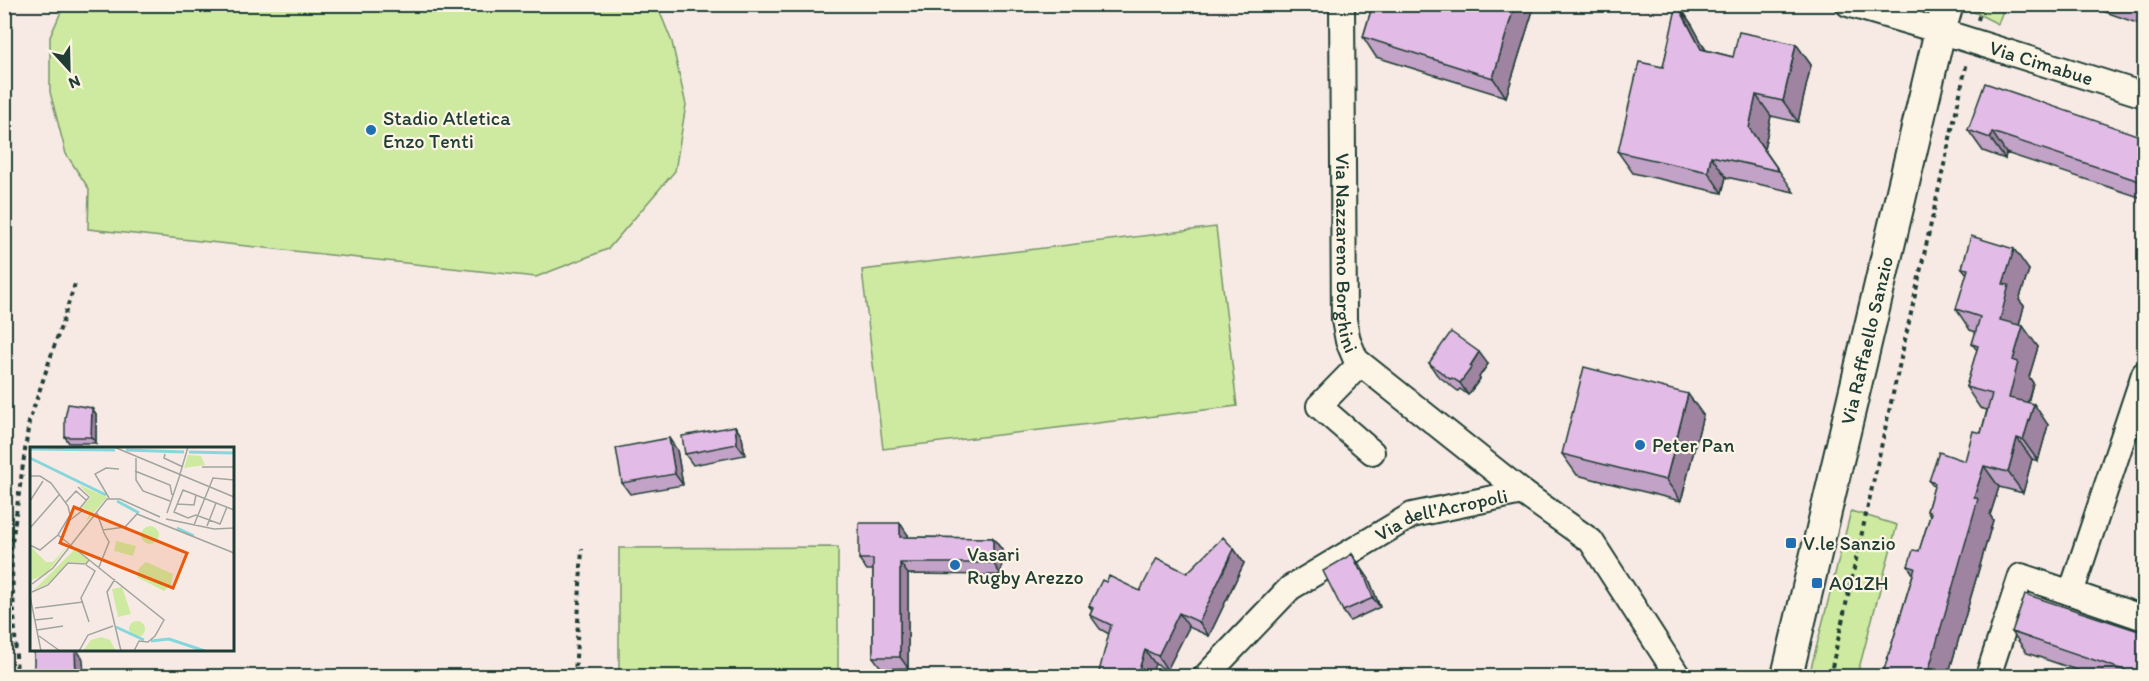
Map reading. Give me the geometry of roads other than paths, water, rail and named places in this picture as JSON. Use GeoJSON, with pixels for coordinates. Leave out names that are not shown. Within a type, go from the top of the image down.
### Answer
{"type":"FeatureCollection","features":[{"type":"Feature","properties":{"kind":"main road","name":"Via Raffaello Sanzio"},"geometry":{"type":"LineString","coordinates":[[1787,676],[1944,18]]}},
{"type":"Feature","properties":{"kind":"street","name":"Via Nazzareno Borghini"},"geometry":{"type":"LineString","coordinates":[[1342,4],[1344,320],[1348,341],[1358,362],[1522,492]]}},
{"type":"Feature","properties":{"kind":"street","name":"Via Cimabue"},"geometry":{"type":"LineString","coordinates":[[1863,6],[1944,18],[2145,95]]}},
{"type":"Feature","properties":{"kind":"street"},"geometry":{"type":"LineString","coordinates":[[1358,362],[1319,406],[1372,452]]}},
{"type":"Feature","properties":{"kind":"street"},"geometry":{"type":"LineString","coordinates":[[2071,593],[2145,374]]}},
{"type":"Feature","properties":{"kind":"street","name":"Via dell'Acropoli"},"geometry":{"type":"LineString","coordinates":[[1206,676],[1290,588],[1412,515],[1522,492],[1591,541],[1678,676]]}},
{"type":"Feature","properties":{"kind":"street"},"geometry":{"type":"LineString","coordinates":[[1988,676],[2021,576],[2145,618]]}},
{"type":"Feature","properties":{"kind":"place","name":"Stadio Atletica Enzo Tenti"},"geometry":{"type":"Point","coordinates":[371,130]}},
{"type":"Feature","properties":{"kind":"place","name":"Peter Pan"},"geometry":{"type":"Point","coordinates":[1640,445]}},
{"type":"Feature","properties":{"kind":"place","name":"V.le Sanzio"},"geometry":{"type":"Point","coordinates":[1791,543]}},
{"type":"Feature","properties":{"kind":"place","name":"Vasari Rugby Arezzo"},"geometry":{"type":"Point","coordinates":[955,565]}},
{"type":"Feature","properties":{"kind":"place","name":"A01ZH"},"geometry":{"type":"Point","coordinates":[1817,583]}}]}
